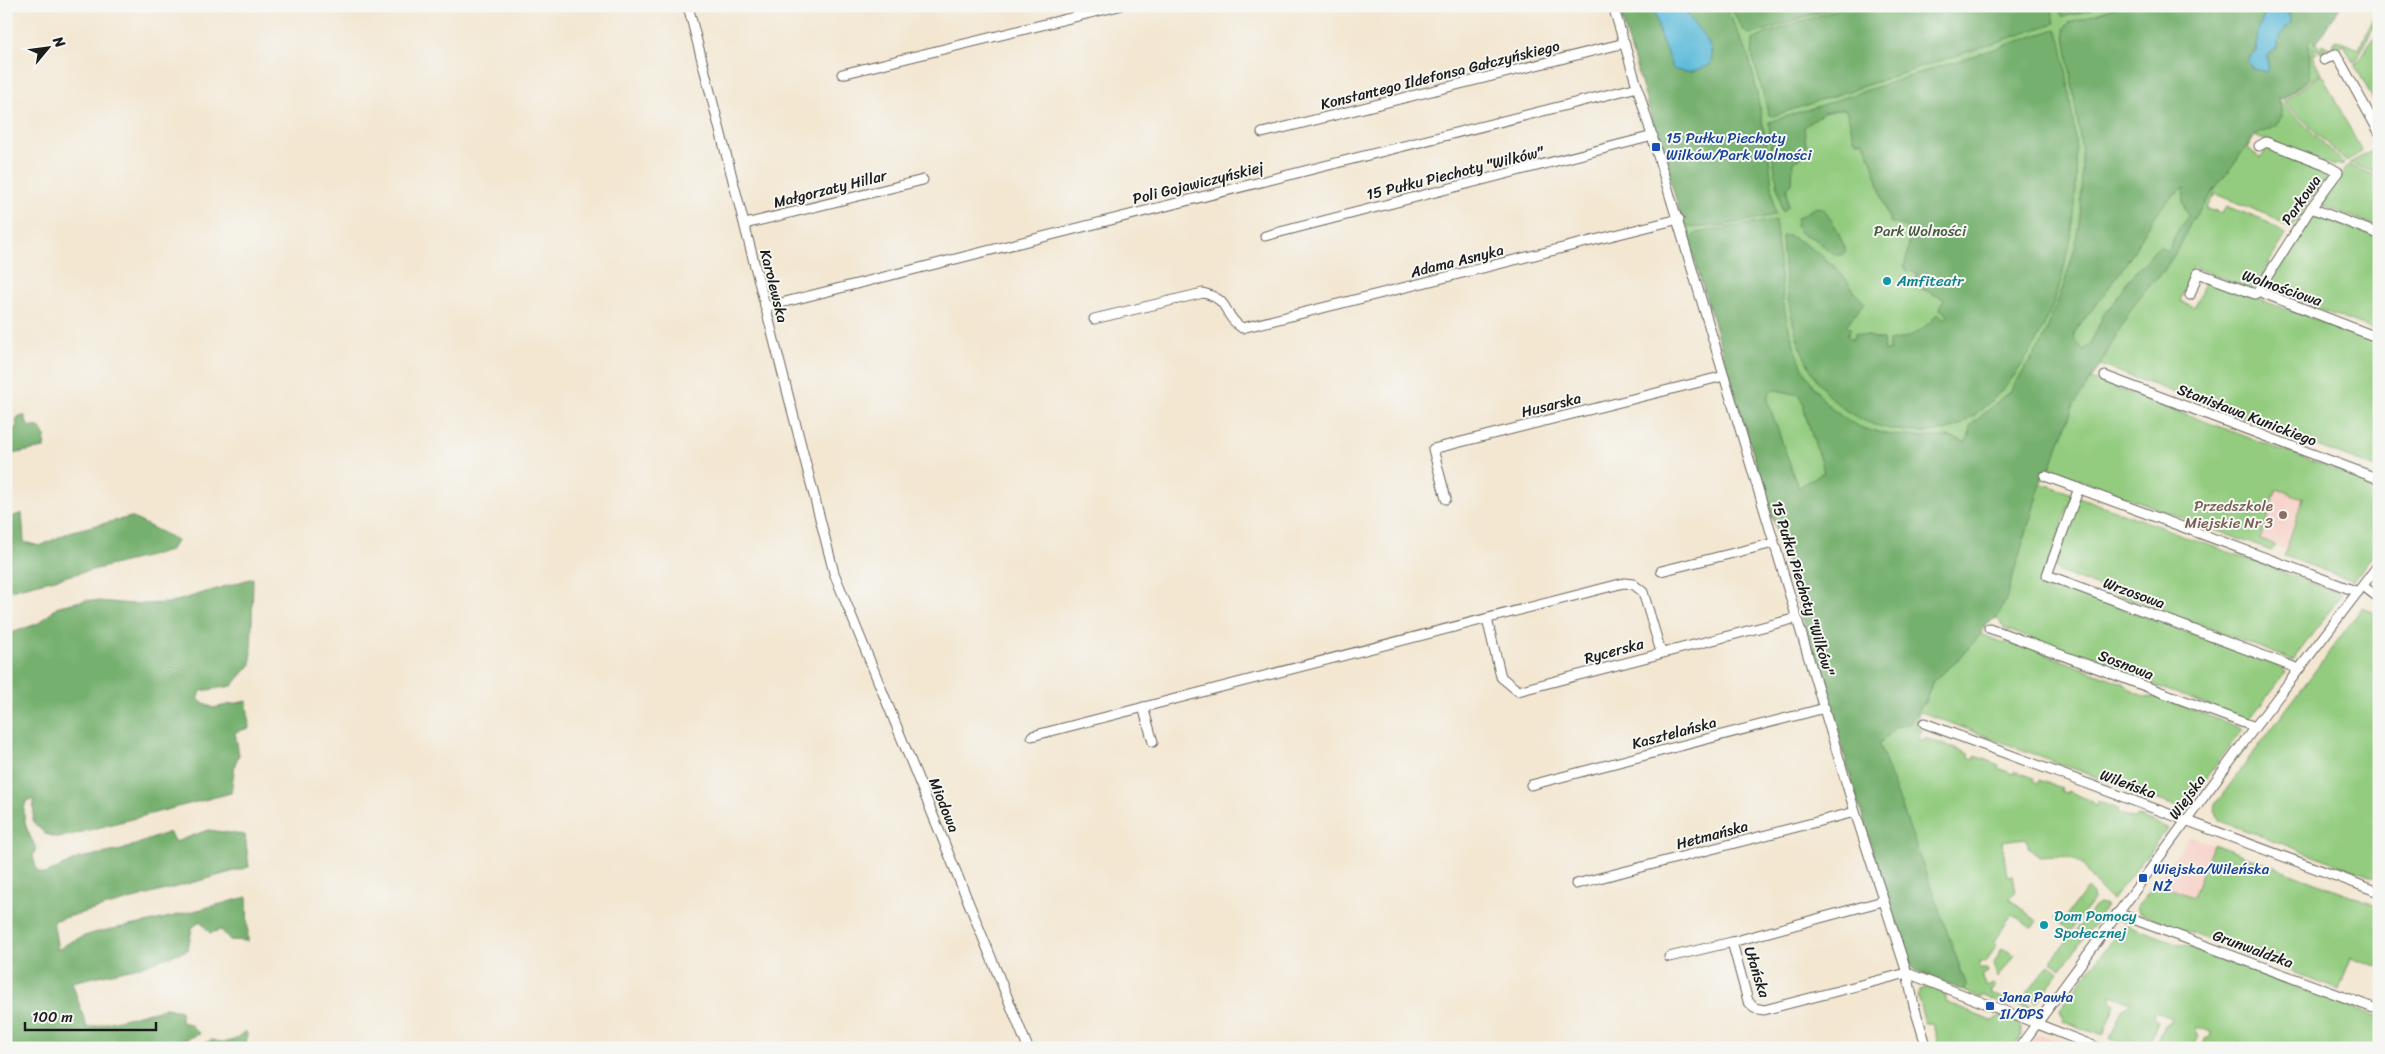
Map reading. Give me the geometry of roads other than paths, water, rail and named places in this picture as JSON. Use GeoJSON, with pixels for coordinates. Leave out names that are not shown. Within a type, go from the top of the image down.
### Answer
{"type":"FeatureCollection","features":[{"type":"Feature","properties":{"kind":"street","name":"Karolewska"},"geometry":{"type":"LineString","coordinates":[[688,6],[834,573]]}},
{"type":"Feature","properties":{"kind":"street"},"geometry":{"type":"LineString","coordinates":[[842,74],[1119,6]]}},
{"type":"Feature","properties":{"kind":"street","name":"15 Pułku Piechoty \"Wilków\""},"geometry":{"type":"LineString","coordinates":[[1614,6],[1855,812],[1882,901],[1907,973],[1927,1048]]}},
{"type":"Feature","properties":{"kind":"street","name":"Konstantego Ildefonsa Gałczyńskiego"},"geometry":{"type":"LineString","coordinates":[[1262,133],[1625,43]]}},
{"type":"Feature","properties":{"kind":"street"},"geometry":{"type":"LineString","coordinates":[[2324,60],[2336,54],[2379,132]]}},
{"type":"Feature","properties":{"kind":"street","name":"Poli Gojawiczyńskiej"},"geometry":{"type":"LineString","coordinates":[[765,307],[1638,87]]}},
{"type":"Feature","properties":{"kind":"street","name":"15 Pułku Piechoty \"Wilków\""},"geometry":{"type":"LineString","coordinates":[[1264,236],[1653,136]]}},
{"type":"Feature","properties":{"kind":"street","name":"Parkowa"},"geometry":{"type":"LineString","coordinates":[[2258,291],[2311,208],[2338,172],[2324,164],[2266,142],[2259,146]]}},
{"type":"Feature","properties":{"kind":"street","name":"Małgorzaty Hillar"},"geometry":{"type":"LineString","coordinates":[[745,224],[923,180]]}},
{"type":"Feature","properties":{"kind":"street"},"geometry":{"type":"LineString","coordinates":[[2311,208],[2379,234]]}},
{"type":"Feature","properties":{"kind":"street","name":"Adama Asnyka"},"geometry":{"type":"LineString","coordinates":[[1094,319],[1203,292],[1214,295],[1222,301],[1233,322],[1242,328],[1679,219]]}},
{"type":"Feature","properties":{"kind":"street","name":"Wolnościowa"},"geometry":{"type":"LineString","coordinates":[[2190,295],[2198,273],[2255,294],[2258,291],[2379,338]]}},
{"type":"Feature","properties":{"kind":"street","name":"Husarska"},"geometry":{"type":"LineString","coordinates":[[1446,499],[1433,449],[1724,376]]}},
{"type":"Feature","properties":{"kind":"street","name":"Stanisława Kunickiego"},"geometry":{"type":"LineString","coordinates":[[2106,376],[2379,479]]}},
{"type":"Feature","properties":{"kind":"street"},"geometry":{"type":"LineString","coordinates":[[2045,476],[2360,589],[2379,598]]}},
{"type":"Feature","properties":{"kind":"street","name":"Wrzosowa"},"geometry":{"type":"LineString","coordinates":[[2079,488],[2046,575],[2299,669]]}},
{"type":"Feature","properties":{"kind":"street"},"geometry":{"type":"LineString","coordinates":[[1661,572],[1774,543]]}},
{"type":"Feature","properties":{"kind":"street","name":"Wiejska"},"geometry":{"type":"LineString","coordinates":[[2019,1048],[2254,727],[2379,564]]}},
{"type":"Feature","properties":{"kind":"street","name":"Miodowa"},"geometry":{"type":"LineString","coordinates":[[834,573],[997,967],[1028,1048]]}},
{"type":"Feature","properties":{"kind":"street"},"geometry":{"type":"LineString","coordinates":[[1032,736],[1624,583],[1633,584],[1643,592],[1661,652]]}},
{"type":"Feature","properties":{"kind":"street","name":"Rycerska"},"geometry":{"type":"LineString","coordinates":[[1487,619],[1501,677],[1518,691],[1661,652],[1798,618]]}},
{"type":"Feature","properties":{"kind":"street","name":"Sosnowa"},"geometry":{"type":"LineString","coordinates":[[1989,628],[2254,727]]}},
{"type":"Feature","properties":{"kind":"street"},"geometry":{"type":"LineString","coordinates":[[1143,707],[1153,742]]}},
{"type":"Feature","properties":{"kind":"street","name":"Kasztelańska"},"geometry":{"type":"LineString","coordinates":[[1531,785],[1825,708]]}},
{"type":"Feature","properties":{"kind":"street","name":"Wileńska"},"geometry":{"type":"LineString","coordinates":[[1924,723],[2379,892]]}},
{"type":"Feature","properties":{"kind":"street","name":"Hetmańska"},"geometry":{"type":"LineString","coordinates":[[1576,884],[1855,812]]}},
{"type":"Feature","properties":{"kind":"street","name":"Ułańska"},"geometry":{"type":"LineString","coordinates":[[1882,901],[1732,942],[1748,1001],[1754,1008],[1764,1010],[1907,973]]}},
{"type":"Feature","properties":{"kind":"street","name":"Grunwaldzka"},"geometry":{"type":"LineString","coordinates":[[2117,913],[2379,1010]]}},
{"type":"Feature","properties":{"kind":"street"},"geometry":{"type":"LineString","coordinates":[[1669,958],[1732,942]]}},
{"type":"Feature","properties":{"kind":"street"},"geometry":{"type":"LineString","coordinates":[[1907,973],[1925,982],[2099,1048]]}},
{"type":"Feature","properties":{"kind":"water"},"geometry":{"type":"Polygon","coordinates":[[[1654,6],[1684,6],[1687,14],[1707,41],[1711,56],[1710,65],[1691,71],[1673,69],[1660,36],[1654,6]]]}},
{"type":"Feature","properties":{"kind":"water"},"geometry":{"type":"Polygon","coordinates":[[[2268,6],[2286,6],[2291,22],[2280,35],[2276,49],[2268,55],[2268,70],[2266,72],[2252,68],[2247,60],[2256,52],[2258,31],[2268,6]]]}},
{"type":"Feature","properties":{"kind":"place","name":"15 Pułku Piechoty Wilków/Park Wolności"},"geometry":{"type":"Point","coordinates":[1656,147]}},
{"type":"Feature","properties":{"kind":"place","name":"Amfiteatr"},"geometry":{"type":"Point","coordinates":[1887,281]}},
{"type":"Feature","properties":{"kind":"place","name":"Przedszkole Miejskie Nr 3"},"geometry":{"type":"Point","coordinates":[2283,515]}},
{"type":"Feature","properties":{"kind":"place","name":"Wiejska/Wileńska NŻ"},"geometry":{"type":"Point","coordinates":[2143,878]}},
{"type":"Feature","properties":{"kind":"place","name":"Dom Pomocy Społecznej"},"geometry":{"type":"Point","coordinates":[2044,925]}},
{"type":"Feature","properties":{"kind":"place","name":"Jana Pawła II/DPS"},"geometry":{"type":"Point","coordinates":[1990,1006]}},
{"type":"Feature","properties":{"kind":"park label","name":"Park Wolności"},"geometry":{"type":"Point","coordinates":[1920,231]}}]}
